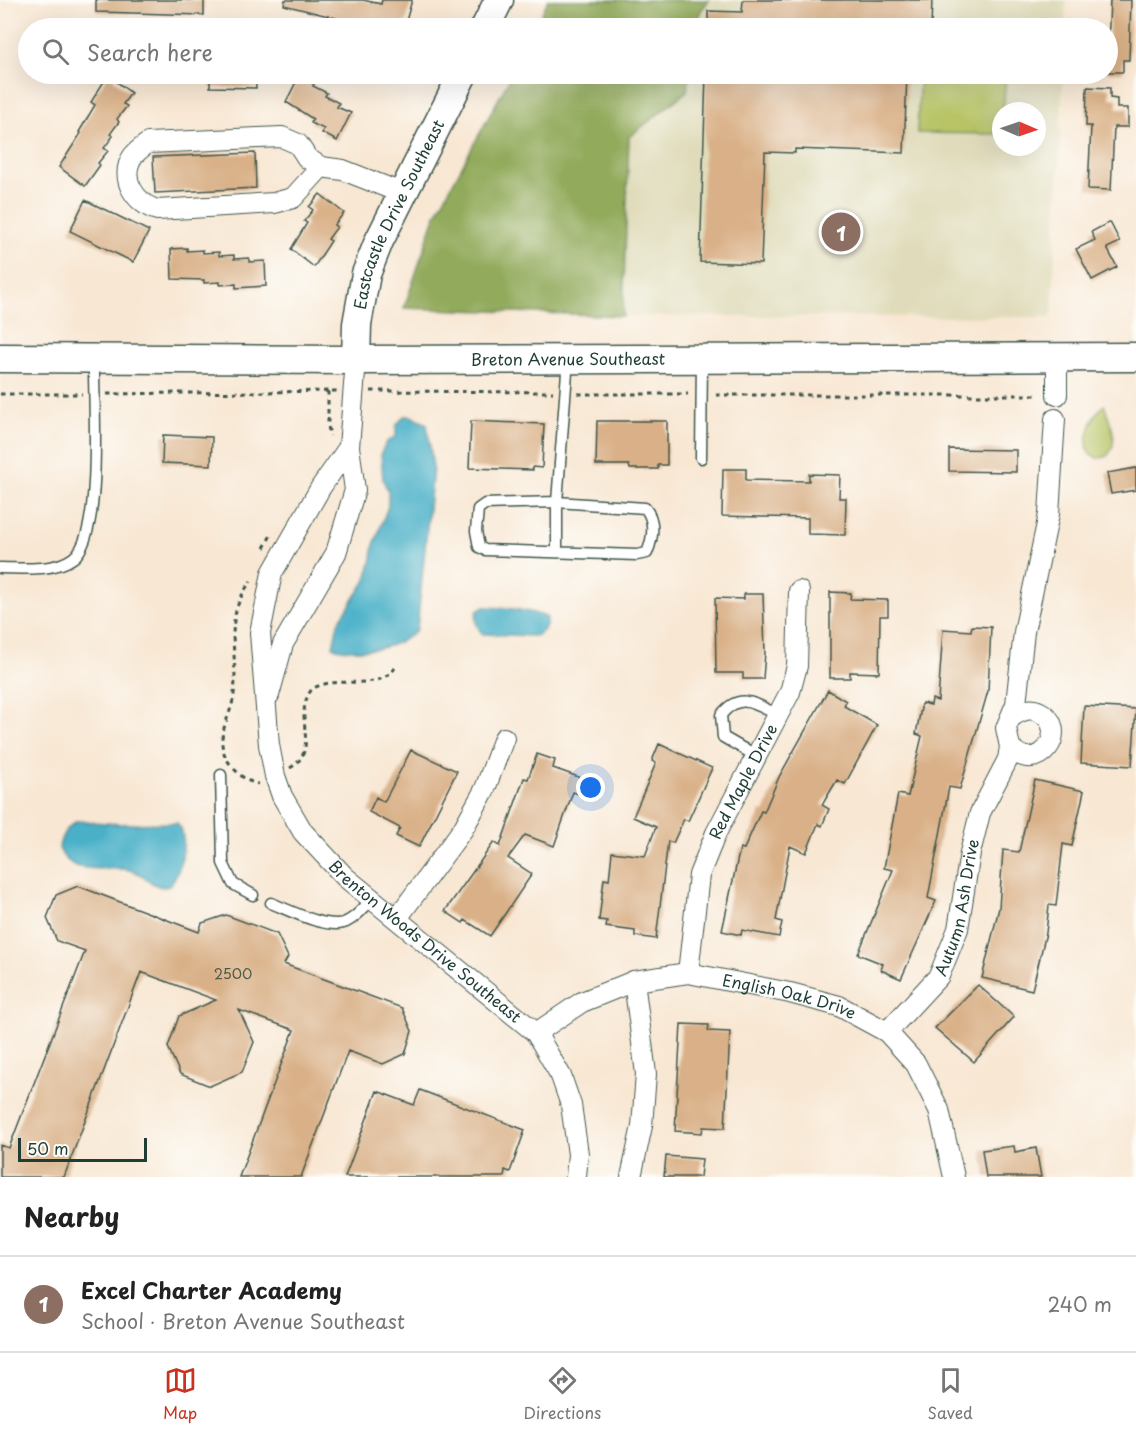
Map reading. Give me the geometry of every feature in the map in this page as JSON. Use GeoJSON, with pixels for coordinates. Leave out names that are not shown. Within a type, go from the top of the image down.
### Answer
{"type":"FeatureCollection","features":[{"type":"Feature","properties":{"kind":"main road"},"geometry":{"type":"LineString","coordinates":[[490,18],[499,0]]}},
{"type":"Feature","properties":{"kind":"main road","name":"Eastcastle Drive Southeast"},"geometry":{"type":"LineString","coordinates":[[356,360],[357,324],[366,274],[379,241],[458,84]]}},
{"type":"Feature","properties":{"kind":"main road","name":"Breton Avenue Southeast"},"geometry":{"type":"LineString","coordinates":[[0,358],[356,360],[1136,357]]}},
{"type":"Feature","properties":{"kind":"street"},"geometry":{"type":"LineString","coordinates":[[321,167],[293,198],[274,203],[157,210],[148,208],[136,198],[129,186],[128,172],[133,157],[148,143],[282,137],[298,144],[307,158],[321,167],[343,170],[404,194]]}},
{"type":"Feature","properties":{"kind":"street"},"geometry":{"type":"LineString","coordinates":[[1057,356],[1057,395]]}},
{"type":"Feature","properties":{"kind":"street","name":"Brenton Woods Drive Southeast"},"geometry":{"type":"LineString","coordinates":[[265,709],[283,644],[336,553],[355,490],[349,447],[356,360]]}},
{"type":"Feature","properties":{"kind":"street","name":"Autumn Ash Drive"},"geometry":{"type":"LineString","coordinates":[[887,1032],[939,976],[958,929],[970,853],[980,813],[1004,768],[1010,747],[1006,728],[1021,713],[1018,692],[1024,632],[1049,514],[1055,419]]}},
{"type":"Feature","properties":{"kind":"street","name":"Brenton Woods Drive Southeast"},"geometry":{"type":"LineString","coordinates":[[349,447],[321,487],[272,573],[260,633],[265,709],[275,776],[282,796],[303,832],[345,877],[398,917],[536,1033],[561,1076],[571,1105],[578,1154],[576,1177]]}},
{"type":"Feature","properties":{"kind":"street","name":"Red Maple Drive"},"geometry":{"type":"LineString","coordinates":[[688,973],[692,921],[699,875],[716,833],[790,692],[797,666],[799,591]]}},
{"type":"Feature","properties":{"kind":"street"},"geometry":{"type":"LineString","coordinates":[[1004,768],[1036,756],[1049,747],[1053,733],[1048,719],[1043,714],[1021,713]]}},
{"type":"Feature","properties":{"kind":"street"},"geometry":{"type":"LineString","coordinates":[[398,917],[463,830],[485,789],[504,738]]}},
{"type":"Feature","properties":{"kind":"street"},"geometry":{"type":"LineString","coordinates":[[1010,747],[1015,752],[1029,757]]}},
{"type":"Feature","properties":{"kind":"street","name":"English Oak Drive"},"geometry":{"type":"LineString","coordinates":[[536,1033],[582,1002],[634,981],[688,973],[790,993],[839,1006],[887,1032],[916,1064],[939,1110],[954,1177]]}},
{"type":"Feature","properties":{"kind":"street"},"geometry":{"type":"LineString","coordinates":[[631,1177],[642,1126],[646,1074],[634,981]]}},
{"type":"Feature","properties":{"kind":"lane"},"geometry":{"type":"LineString","coordinates":[[701,458],[702,358]]}},
{"type":"Feature","properties":{"kind":"lane"},"geometry":{"type":"LineString","coordinates":[[0,568],[52,566],[73,558],[85,542],[91,523],[94,486],[94,359]]}},
{"type":"Feature","properties":{"kind":"lane"},"geometry":{"type":"LineString","coordinates":[[557,551],[557,502],[568,359]]}},
{"type":"Feature","properties":{"kind":"lane"},"geometry":{"type":"LineString","coordinates":[[557,502],[645,508],[652,525],[652,540],[647,553],[637,555],[485,550],[479,546],[476,531],[478,509],[485,504],[557,502]]}},
{"type":"Feature","properties":{"kind":"lane"},"geometry":{"type":"LineString","coordinates":[[756,756],[723,737],[721,715],[730,704],[743,701],[778,715]]}},
{"type":"Feature","properties":{"kind":"lane"},"geometry":{"type":"LineString","coordinates":[[221,775],[223,863],[233,884],[253,896]]}},
{"type":"Feature","properties":{"kind":"lane"},"geometry":{"type":"LineString","coordinates":[[271,903],[318,921],[336,924],[346,923],[373,898]]}},
{"type":"Feature","properties":{"kind":"path"},"geometry":{"type":"LineString","coordinates":[[0,394],[353,391],[1057,395]]}},
{"type":"Feature","properties":{"kind":"path"},"geometry":{"type":"LineString","coordinates":[[275,776],[301,761],[306,753],[304,711],[312,689],[330,681],[367,682],[384,679],[395,668]]}},
{"type":"Feature","properties":{"kind":"shaded area"},"geometry":{"type":"Polygon","coordinates":[[[709,0],[1066,0],[1065,18],[699,18],[700,12],[709,0]]]}},
{"type":"Feature","properties":{"kind":"shaded area"},"geometry":{"type":"Polygon","coordinates":[[[688,84],[1063,84],[1052,317],[623,316],[629,137],[687,91],[688,84]]]}},
{"type":"Feature","properties":{"kind":"green space"},"geometry":{"type":"Polygon","coordinates":[[[548,0],[709,0],[700,12],[699,18],[540,18],[548,0]]]}},
{"type":"Feature","properties":{"kind":"green space"},"geometry":{"type":"Polygon","coordinates":[[[507,84],[688,84],[687,91],[629,137],[623,316],[404,308],[436,214],[507,84]]]}},
{"type":"Feature","properties":{"kind":"green space"},"geometry":{"type":"Polygon","coordinates":[[[919,84],[1005,84],[1004,102],[992,102],[992,134],[917,133],[919,84]]]}},
{"type":"Feature","properties":{"kind":"green space"},"geometry":{"type":"Polygon","coordinates":[[[1104,405],[1114,439],[1106,457],[1097,458],[1089,453],[1087,441],[1093,420],[1104,405]]]}},
{"type":"Feature","properties":{"kind":"water"},"geometry":{"type":"Polygon","coordinates":[[[404,416],[411,416],[427,424],[433,468],[417,629],[400,642],[389,646],[366,650],[333,647],[338,623],[365,582],[371,563],[374,545],[388,506],[388,491],[383,480],[381,453],[386,443],[396,436],[396,426],[404,416]]]}},
{"type":"Feature","properties":{"kind":"water"},"geometry":{"type":"Polygon","coordinates":[[[484,607],[508,608],[534,613],[547,618],[546,625],[542,632],[534,636],[483,634],[477,626],[476,618],[477,611],[484,607]]]}},
{"type":"Feature","properties":{"kind":"water"},"geometry":{"type":"Polygon","coordinates":[[[77,821],[120,824],[177,823],[181,829],[183,848],[182,859],[175,878],[170,884],[161,887],[133,871],[81,867],[72,864],[59,848],[65,832],[77,821]]]}},
{"type":"Feature","properties":{"kind":"building"},"geometry":{"type":"Polygon","coordinates":[[[96,0],[204,0],[204,15],[96,12],[96,0]]]}},
{"type":"Feature","properties":{"kind":"building"},"geometry":{"type":"Polygon","coordinates":[[[285,0],[363,0],[381,4],[382,0],[412,0],[407,18],[336,18],[284,5],[285,0]]]}},
{"type":"Feature","properties":{"kind":"building"},"geometry":{"type":"Polygon","coordinates":[[[743,0],[932,0],[931,18],[708,18],[708,11],[742,12],[743,0]]]}},
{"type":"Feature","properties":{"kind":"building"},"geometry":{"type":"Polygon","coordinates":[[[1110,0],[1131,0],[1129,60],[1123,60],[1123,72],[1118,72],[1118,18],[1109,18],[1110,0]]]}},
{"type":"Feature","properties":{"kind":"building"},"geometry":{"type":"Polygon","coordinates":[[[102,84],[120,84],[131,93],[123,104],[127,106],[117,119],[119,122],[110,134],[113,136],[104,148],[108,151],[85,186],[59,167],[81,133],[79,132],[95,105],[91,102],[102,84]]]}},
{"type":"Feature","properties":{"kind":"building"},"geometry":{"type":"Polygon","coordinates":[[[210,84],[256,84],[256,88],[210,87],[210,84]]]}},
{"type":"Feature","properties":{"kind":"building"},"geometry":{"type":"Polygon","coordinates":[[[295,84],[314,84],[313,86],[327,93],[325,96],[339,103],[337,107],[351,113],[337,141],[322,133],[324,129],[311,123],[313,119],[286,102],[295,84]]]}},
{"type":"Feature","properties":{"kind":"building"},"geometry":{"type":"Polygon","coordinates":[[[706,84],[907,84],[904,153],[795,149],[795,153],[765,152],[761,264],[700,262],[706,84]]]}},
{"type":"Feature","properties":{"kind":"building"},"geometry":{"type":"Polygon","coordinates":[[[1087,87],[1110,88],[1110,98],[1117,99],[1117,108],[1128,108],[1128,127],[1114,127],[1111,190],[1088,189],[1091,126],[1086,126],[1087,87]]]}},
{"type":"Feature","properties":{"kind":"building"},"geometry":{"type":"Polygon","coordinates":[[[255,153],[256,188],[155,193],[153,157],[255,153]]]}},
{"type":"Feature","properties":{"kind":"building"},"geometry":{"type":"Polygon","coordinates":[[[320,194],[344,213],[334,225],[337,227],[328,239],[331,241],[314,267],[291,249],[307,223],[304,221],[313,210],[309,207],[320,194]]]}},
{"type":"Feature","properties":{"kind":"building"},"geometry":{"type":"Polygon","coordinates":[[[85,200],[149,231],[133,262],[70,231],[85,200]]]}},
{"type":"Feature","properties":{"kind":"building"},"geometry":{"type":"Polygon","coordinates":[[[1110,222],[1120,242],[1107,248],[1117,267],[1092,280],[1076,249],[1095,240],[1091,232],[1110,222]]]}},
{"type":"Feature","properties":{"kind":"building"},"geometry":{"type":"Polygon","coordinates":[[[187,248],[187,251],[203,250],[203,253],[219,252],[219,256],[234,255],[234,259],[249,258],[249,262],[265,261],[266,286],[236,288],[236,284],[220,285],[220,282],[204,283],[204,280],[172,279],[171,249],[187,248]]]}},
{"type":"Feature","properties":{"kind":"building"},"geometry":{"type":"Polygon","coordinates":[[[471,421],[544,424],[542,468],[533,467],[533,470],[469,468],[471,421]]]}},
{"type":"Feature","properties":{"kind":"building"},"geometry":{"type":"Polygon","coordinates":[[[597,421],[667,421],[667,465],[658,465],[658,469],[630,469],[629,465],[596,465],[597,421]]]}},
{"type":"Feature","properties":{"kind":"building"},"geometry":{"type":"Polygon","coordinates":[[[163,435],[212,437],[211,465],[162,463],[163,435]]]}},
{"type":"Feature","properties":{"kind":"building"},"geometry":{"type":"Polygon","coordinates":[[[949,449],[1016,450],[1016,472],[949,471],[949,449]]]}},
{"type":"Feature","properties":{"kind":"building"},"geometry":{"type":"Polygon","coordinates":[[[1136,468],[1136,490],[1111,494],[1107,473],[1136,468]]]}},
{"type":"Feature","properties":{"kind":"building"},"geometry":{"type":"Polygon","coordinates":[[[723,469],[746,469],[746,480],[809,481],[809,474],[840,475],[839,498],[846,498],[845,535],[808,534],[808,518],[722,516],[723,469]]]}},
{"type":"Feature","properties":{"kind":"building"},"geometry":{"type":"Polygon","coordinates":[[[830,592],[851,593],[850,599],[888,600],[888,616],[880,616],[879,673],[850,672],[850,678],[830,678],[830,592]]]}},
{"type":"Feature","properties":{"kind":"building"},"geometry":{"type":"Polygon","coordinates":[[[744,594],[763,594],[765,652],[763,679],[743,679],[743,673],[716,673],[715,598],[744,599],[744,594]]]}},
{"type":"Feature","properties":{"kind":"building"},"geometry":{"type":"Polygon","coordinates":[[[972,626],[991,627],[988,691],[960,789],[949,787],[928,898],[936,901],[901,979],[881,970],[883,964],[858,954],[893,870],[884,868],[898,794],[908,796],[922,736],[916,734],[922,703],[931,705],[932,699],[938,701],[943,629],[971,631],[972,626]]]}},
{"type":"Feature","properties":{"kind":"building"},"geometry":{"type":"Polygon","coordinates":[[[828,690],[846,701],[844,706],[877,725],[845,784],[837,780],[822,805],[829,809],[822,826],[818,824],[806,853],[790,846],[776,920],[782,922],[779,937],[742,930],[741,935],[722,931],[740,848],[744,849],[761,811],[764,812],[779,777],[828,690]]]}},
{"type":"Feature","properties":{"kind":"building"},"geometry":{"type":"Polygon","coordinates":[[[1084,706],[1136,709],[1132,766],[1081,763],[1084,706]]]}},
{"type":"Feature","properties":{"kind":"building"},"geometry":{"type":"Polygon","coordinates":[[[659,744],[712,768],[688,821],[684,819],[673,843],[668,841],[656,939],[635,936],[635,931],[606,927],[607,921],[599,920],[604,879],[609,880],[612,852],[645,856],[656,827],[633,817],[656,763],[652,761],[659,744]]]}},
{"type":"Feature","properties":{"kind":"building"},"geometry":{"type":"Polygon","coordinates":[[[411,750],[457,771],[419,847],[396,836],[400,828],[369,812],[376,797],[384,802],[411,750]]]}},
{"type":"Feature","properties":{"kind":"building"},"geometry":{"type":"Polygon","coordinates":[[[537,754],[555,760],[553,768],[587,780],[581,795],[573,792],[554,846],[525,835],[508,858],[532,874],[490,936],[465,920],[463,923],[445,911],[494,842],[500,846],[524,778],[528,779],[537,754]]]}},
{"type":"Feature","properties":{"kind":"building"},"geometry":{"type":"Polygon","coordinates":[[[1035,780],[1084,791],[1072,846],[1063,844],[1056,906],[1049,905],[1046,933],[1032,990],[982,978],[999,908],[1003,850],[1019,852],[1035,780]]]}},
{"type":"Feature","properties":{"kind":"building"},"geometry":{"type":"Polygon","coordinates":[[[78,886],[199,932],[202,923],[226,915],[277,934],[288,957],[284,964],[402,1008],[412,1031],[405,1054],[383,1064],[348,1051],[301,1177],[239,1177],[294,1030],[239,1010],[254,1042],[242,1072],[210,1086],[180,1074],[168,1047],[179,1016],[216,1000],[141,972],[64,1177],[0,1177],[0,1145],[9,1148],[85,951],[57,941],[47,918],[56,895],[78,886]]]}},
{"type":"Feature","properties":{"kind":"building"},"geometry":{"type":"Polygon","coordinates":[[[978,985],[1014,1017],[974,1062],[935,1028],[978,985]]]}},
{"type":"Feature","properties":{"kind":"building"},"geometry":{"type":"Polygon","coordinates":[[[681,1024],[709,1025],[708,1031],[730,1032],[725,1128],[703,1127],[702,1133],[675,1131],[681,1024]]]}},
{"type":"Feature","properties":{"kind":"building"},"geometry":{"type":"Polygon","coordinates":[[[420,1090],[525,1130],[510,1172],[505,1170],[504,1177],[345,1177],[377,1091],[414,1105],[420,1090]]]}},
{"type":"Feature","properties":{"kind":"building"},"geometry":{"type":"Polygon","coordinates":[[[1014,1146],[1015,1152],[1036,1148],[1041,1177],[986,1177],[982,1150],[1014,1146]]]}},
{"type":"Feature","properties":{"kind":"building"},"geometry":{"type":"Polygon","coordinates":[[[666,1156],[702,1159],[700,1177],[664,1177],[666,1156]]]}},
{"type":"Feature","properties":{"kind":"place","name":"Excel Charter Academy"},"geometry":{"type":"Point","coordinates":[841,232]}}]}
